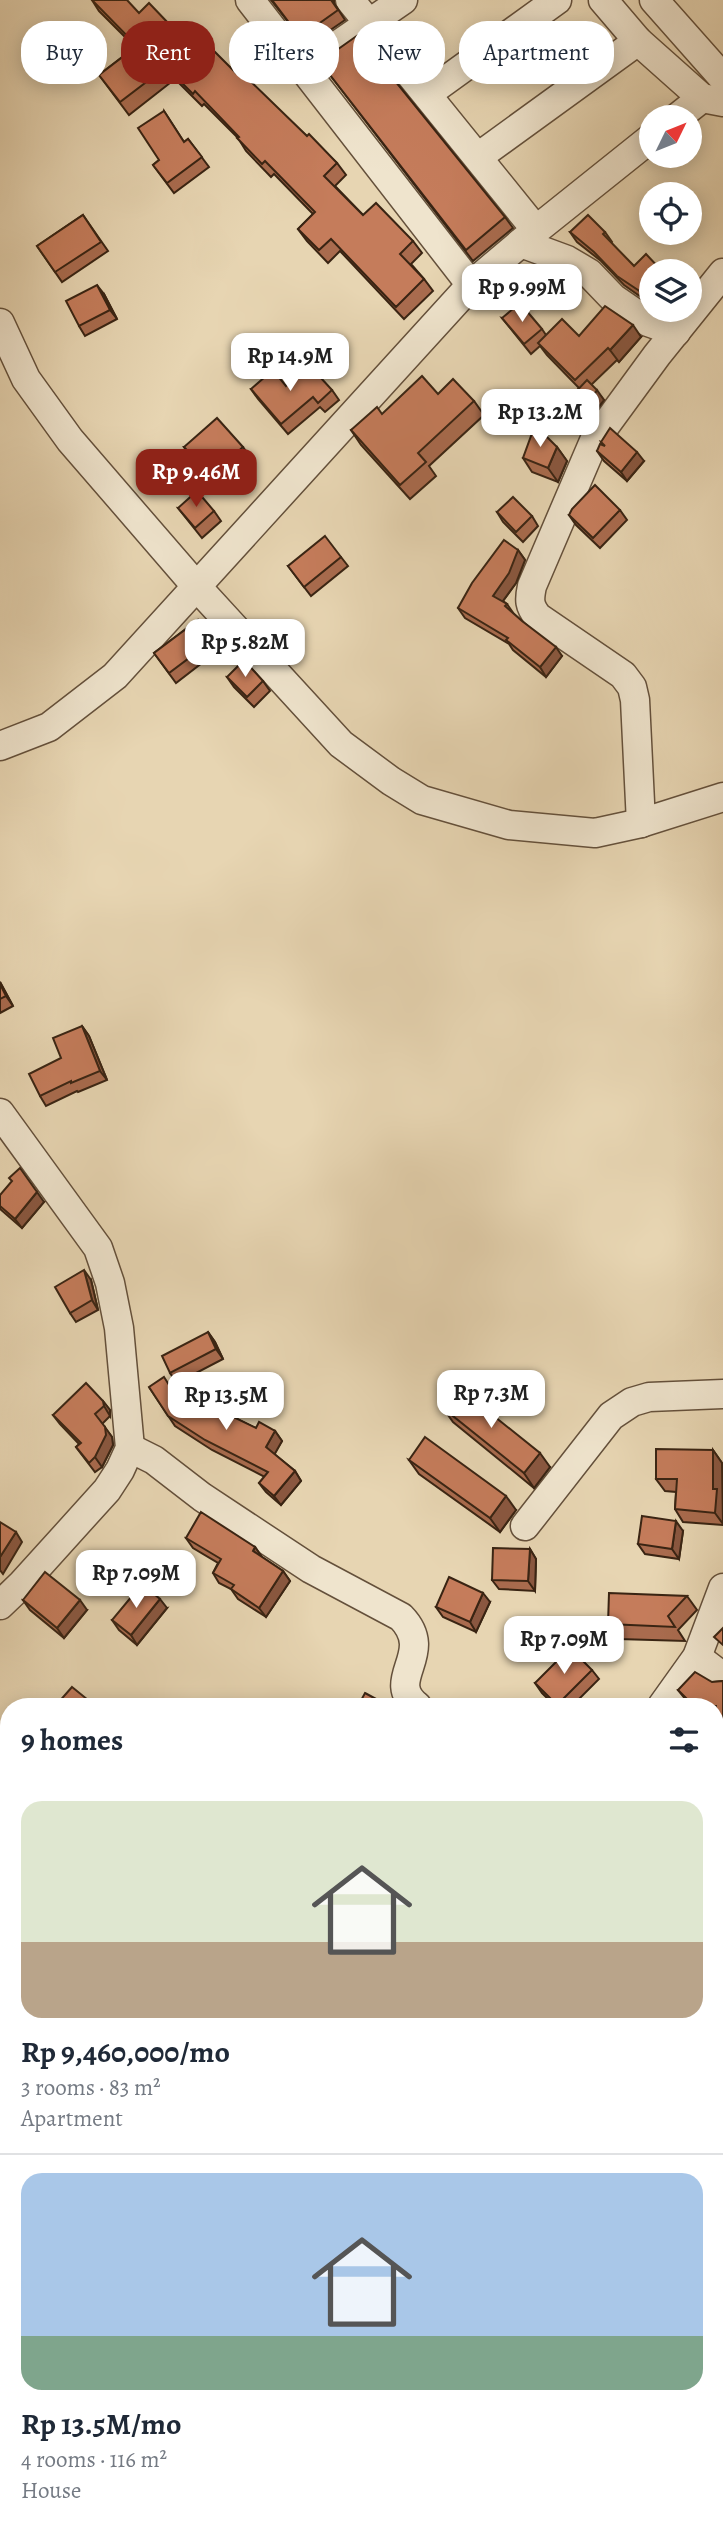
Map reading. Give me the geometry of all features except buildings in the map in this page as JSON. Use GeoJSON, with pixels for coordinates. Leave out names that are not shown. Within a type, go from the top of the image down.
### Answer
{"type":"FeatureCollection","features":[{"type":"Feature","properties":{"kind":"street"},"geometry":{"type":"LineString","coordinates":[[250,0],[266,21]]}},
{"type":"Feature","properties":{"kind":"street"},"geometry":{"type":"LineString","coordinates":[[350,0],[366,21]]}},
{"type":"Feature","properties":{"kind":"street"},"geometry":{"type":"LineString","coordinates":[[371,21],[403,0]]}},
{"type":"Feature","properties":{"kind":"street"},"geometry":{"type":"LineString","coordinates":[[427,94],[556,0]]}},
{"type":"Feature","properties":{"kind":"street"},"geometry":{"type":"LineString","coordinates":[[603,0],[638,41],[712,100]]}},
{"type":"Feature","properties":{"kind":"street"},"geometry":{"type":"LineString","coordinates":[[654,0],[723,78]]}},
{"type":"Feature","properties":{"kind":"street"},"geometry":{"type":"LineString","coordinates":[[478,157],[638,41]]}},
{"type":"Feature","properties":{"kind":"street"},"geometry":{"type":"LineString","coordinates":[[315,84],[471,285]]}},
{"type":"Feature","properties":{"kind":"street"},"geometry":{"type":"LineString","coordinates":[[419,84],[478,157],[528,236],[589,273],[613,298],[648,322],[676,332]]}},
{"type":"Feature","properties":{"kind":"street"},"geometry":{"type":"LineString","coordinates":[[0,746],[49,727],[115,676],[471,285],[639,148]]}},
{"type":"Feature","properties":{"kind":"street"},"geometry":{"type":"LineString","coordinates":[[641,824],[635,700],[632,687],[623,674],[538,617],[531,608],[529,599],[532,586],[594,440],[723,273]]}},
{"type":"Feature","properties":{"kind":"street"},"geometry":{"type":"LineString","coordinates":[[0,323],[26,379],[63,430],[197,587],[341,744],[365,764],[422,800],[509,825],[595,833],[641,824],[723,797]]}},
{"type":"Feature","properties":{"kind":"street"},"geometry":{"type":"LineString","coordinates":[[0,1113],[98,1248],[110,1283],[119,1328],[130,1448],[107,1490],[0,1605]]}},
{"type":"Feature","properties":{"kind":"street"},"geometry":{"type":"LineString","coordinates":[[526,1526],[611,1416],[632,1402],[649,1396],[723,1394]]}},
{"type":"Feature","properties":{"kind":"street"},"geometry":{"type":"LineString","coordinates":[[130,1448],[154,1460],[202,1497],[311,1569],[401,1617],[409,1625],[416,1646],[406,1674],[405,1685],[409,1698]]}},
{"type":"Feature","properties":{"kind":"street"},"geometry":{"type":"LineString","coordinates":[[668,1698],[697,1657],[723,1588]]}},
{"type":"Feature","properties":{"kind":"street"},"geometry":{"type":"LineString","coordinates":[[697,1657],[723,1677]]}}]}
